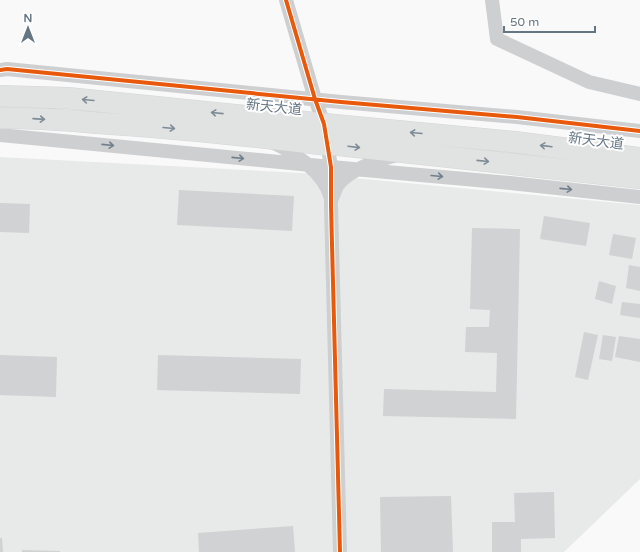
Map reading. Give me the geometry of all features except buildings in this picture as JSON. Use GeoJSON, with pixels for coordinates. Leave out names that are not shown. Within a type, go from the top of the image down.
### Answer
{"type":"FeatureCollection","features":[{"type":"Feature","properties":{"kind":"main road","name":"新天大道"},"geometry":{"type":"LineString","coordinates":[[0,96],[68,98],[515,142],[640,158]]}},
{"type":"Feature","properties":{"kind":"main road"},"geometry":{"type":"LineString","coordinates":[[0,118],[26,118],[130,125],[263,137],[640,178]]}},
{"type":"Feature","properties":{"kind":"street"},"geometry":{"type":"LineString","coordinates":[[286,0],[315,99],[324,124],[331,167],[340,552]]}},
{"type":"Feature","properties":{"kind":"street"},"geometry":{"type":"LineString","coordinates":[[492,0],[497,39],[589,82],[640,94]]}},
{"type":"Feature","properties":{"kind":"street"},"geometry":{"type":"LineString","coordinates":[[0,70],[6,69],[341,102],[517,117],[640,131]]}},
{"type":"Feature","properties":{"kind":"street"},"geometry":{"type":"LineString","coordinates":[[0,135],[510,183],[640,197]]}},
{"type":"Feature","properties":{"kind":"street"},"geometry":{"type":"LineString","coordinates":[[263,137],[294,154],[308,165],[324,182],[330,194],[331,206]]}},
{"type":"Feature","properties":{"kind":"street"},"geometry":{"type":"LineString","coordinates":[[331,206],[332,197],[337,186],[348,176],[359,169],[383,159],[406,153]]}},
{"type":"Feature","properties":{"kind":"shaded area"},"geometry":{"type":"Polygon","coordinates":[[[0,157],[301,173],[640,205],[640,479],[564,552],[0,552],[0,157]]]}},
{"type":"Feature","properties":{"kind":"cycle path"},"geometry":{"type":"LineString","coordinates":[[286,0],[315,99],[324,124],[331,167],[340,552]]}},
{"type":"Feature","properties":{"kind":"cycle path"},"geometry":{"type":"LineString","coordinates":[[0,70],[7,69],[341,102],[517,117],[640,131]]}}]}
